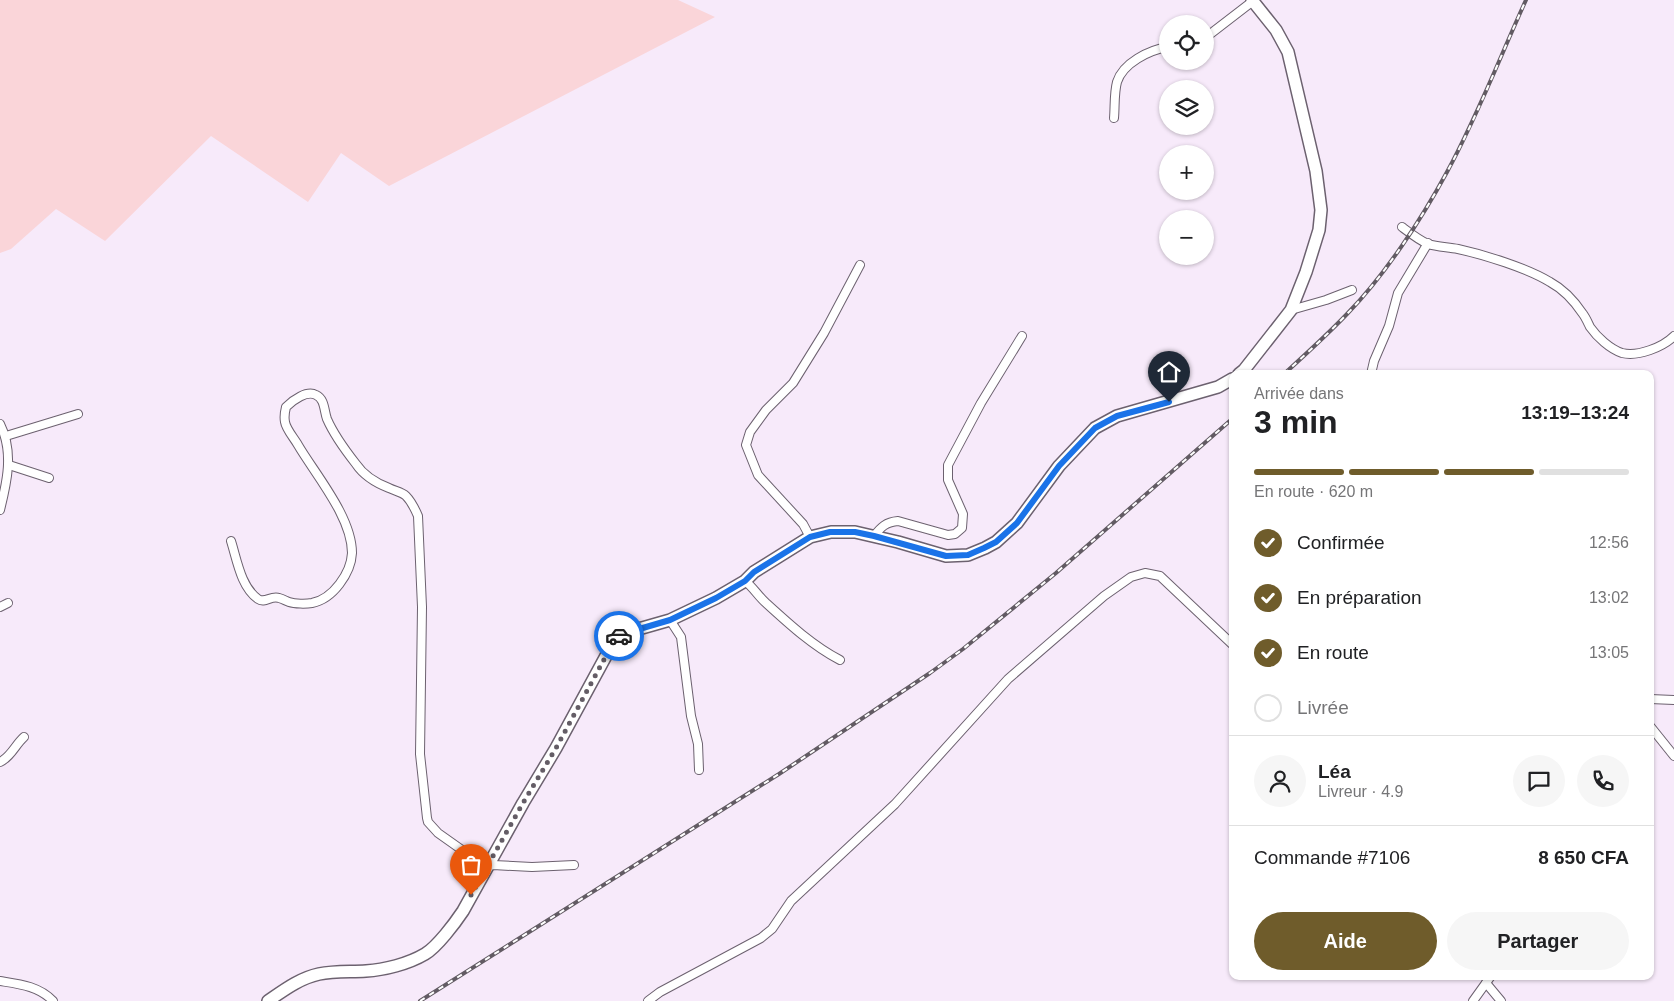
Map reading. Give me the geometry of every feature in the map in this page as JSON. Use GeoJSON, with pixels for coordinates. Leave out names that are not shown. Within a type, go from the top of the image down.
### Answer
{"type":"FeatureCollection","features":[{"type":"Feature","properties":{"kind":"street"},"geometry":{"type":"LineString","coordinates":[[1214,31],[1253,0],[1276,30],[1288,52],[1316,171],[1321,210],[1319,230],[1306,272],[1291,310],[1244,370]]}},
{"type":"Feature","properties":{"kind":"street"},"geometry":{"type":"LineString","coordinates":[[1114,118],[1117,82],[1123,72],[1141,56],[1159,49]]}},
{"type":"Feature","properties":{"kind":"street"},"geometry":{"type":"LineString","coordinates":[[1402,227],[1428,244],[1481,255],[1532,272],[1552,283],[1563,291],[1583,314],[1597,336],[1620,352],[1631,355],[1643,353],[1663,345],[1674,336]]}},
{"type":"Feature","properties":{"kind":"street"},"geometry":{"type":"LineString","coordinates":[[1372,370],[1389,326],[1398,293],[1428,244]]}},
{"type":"Feature","properties":{"kind":"street"},"geometry":{"type":"LineString","coordinates":[[810,537],[802,524],[758,475],[746,445],[750,432],[766,410],[792,383],[824,333],[860,265]]}},
{"type":"Feature","properties":{"kind":"street"},"geometry":{"type":"LineString","coordinates":[[1291,310],[1352,290]]}},
{"type":"Feature","properties":{"kind":"street"},"geometry":{"type":"LineString","coordinates":[[874,536],[884,524],[890,521],[898,521],[948,535],[955,534],[962,528],[963,514],[948,480],[948,465],[981,403],[1022,336]]}},
{"type":"Feature","properties":{"kind":"street"},"geometry":{"type":"LineString","coordinates":[[268,1001],[295,983],[319,974],[368,971],[394,966],[425,954],[454,924],[556,748],[613,643],[621,634],[670,620],[716,598],[745,581],[754,572],[810,537],[830,532],[855,532],[946,556],[968,555],[996,542],[1017,523],[1059,466],[1095,428],[1117,416],[1218,387],[1229,381]]}},
{"type":"Feature","properties":{"kind":"street"},"geometry":{"type":"LineString","coordinates":[[232,541],[242,578],[251,593],[260,601],[278,597],[290,603],[311,603],[325,598],[340,582],[351,564],[352,550],[348,533],[337,507],[285,423],[286,407],[293,400],[310,393],[315,394],[323,402],[326,417],[357,466],[378,484],[406,496],[412,502],[418,516],[422,607],[420,754],[428,822],[438,833],[486,867],[493,865],[532,868],[574,865]]}},
{"type":"Feature","properties":{"kind":"street"},"geometry":{"type":"LineString","coordinates":[[6,436],[78,414]]}},
{"type":"Feature","properties":{"kind":"street"},"geometry":{"type":"LineString","coordinates":[[0,424],[6,436],[9,465],[0,510]]}},
{"type":"Feature","properties":{"kind":"street"},"geometry":{"type":"LineString","coordinates":[[9,465],[49,478]]}},
{"type":"Feature","properties":{"kind":"street"},"geometry":{"type":"LineString","coordinates":[[648,1001],[660,992],[748,946],[772,928],[791,901],[895,804],[1008,679],[1104,596],[1131,577],[1145,573],[1160,576],[1229,641]]}},
{"type":"Feature","properties":{"kind":"street"},"geometry":{"type":"LineString","coordinates":[[745,581],[753,587],[767,604],[802,635],[840,660]]}},
{"type":"Feature","properties":{"kind":"street"},"geometry":{"type":"LineString","coordinates":[[0,607],[8,603]]}},
{"type":"Feature","properties":{"kind":"street"},"geometry":{"type":"LineString","coordinates":[[670,620],[681,637],[691,716],[698,744],[699,770]]}},
{"type":"Feature","properties":{"kind":"street"},"geometry":{"type":"LineString","coordinates":[[1654,699],[1674,700]]}},
{"type":"Feature","properties":{"kind":"street"},"geometry":{"type":"LineString","coordinates":[[1654,731],[1674,756]]}},
{"type":"Feature","properties":{"kind":"street"},"geometry":{"type":"LineString","coordinates":[[0,762],[10,756],[15,746],[24,737]]}},
{"type":"Feature","properties":{"kind":"street"},"geometry":{"type":"LineString","coordinates":[[468,855],[472,870],[471,895]]}},
{"type":"Feature","properties":{"kind":"street"},"geometry":{"type":"LineString","coordinates":[[1474,1001],[1488,980],[1501,1001]]}},
{"type":"Feature","properties":{"kind":"street"},"geometry":{"type":"LineString","coordinates":[[0,981],[32,987],[53,1001]]}},
{"type":"Feature","properties":{"kind":"shaded area"},"geometry":{"type":"Polygon","coordinates":[[[0,0],[678,0],[715,17],[389,186],[341,153],[308,202],[211,136],[105,241],[56,209],[11,249],[0,253],[0,0]]]}},
{"type":"Feature","properties":{"kind":"railway"},"geometry":{"type":"LineString","coordinates":[[1288,370],[1361,299],[1414,228],[1458,151],[1526,0]]}},
{"type":"Feature","properties":{"kind":"railway"},"geometry":{"type":"LineString","coordinates":[[420,1001],[779,774],[930,673],[963,649],[1056,573],[1229,422]]}},
{"type":"Feature","properties":{"kind":"way so far"},"geometry":{"type":"LineString","coordinates":[[471,895],[556,748],[613,643],[619,636]]}},
{"type":"Feature","properties":{"kind":"route"},"geometry":{"type":"LineString","coordinates":[[619,636],[670,620],[716,598],[745,581],[754,572],[810,537],[830,532],[855,532],[946,556],[968,555],[996,542],[1017,523],[1059,466],[1095,428],[1117,416],[1169,402]]}}]}
